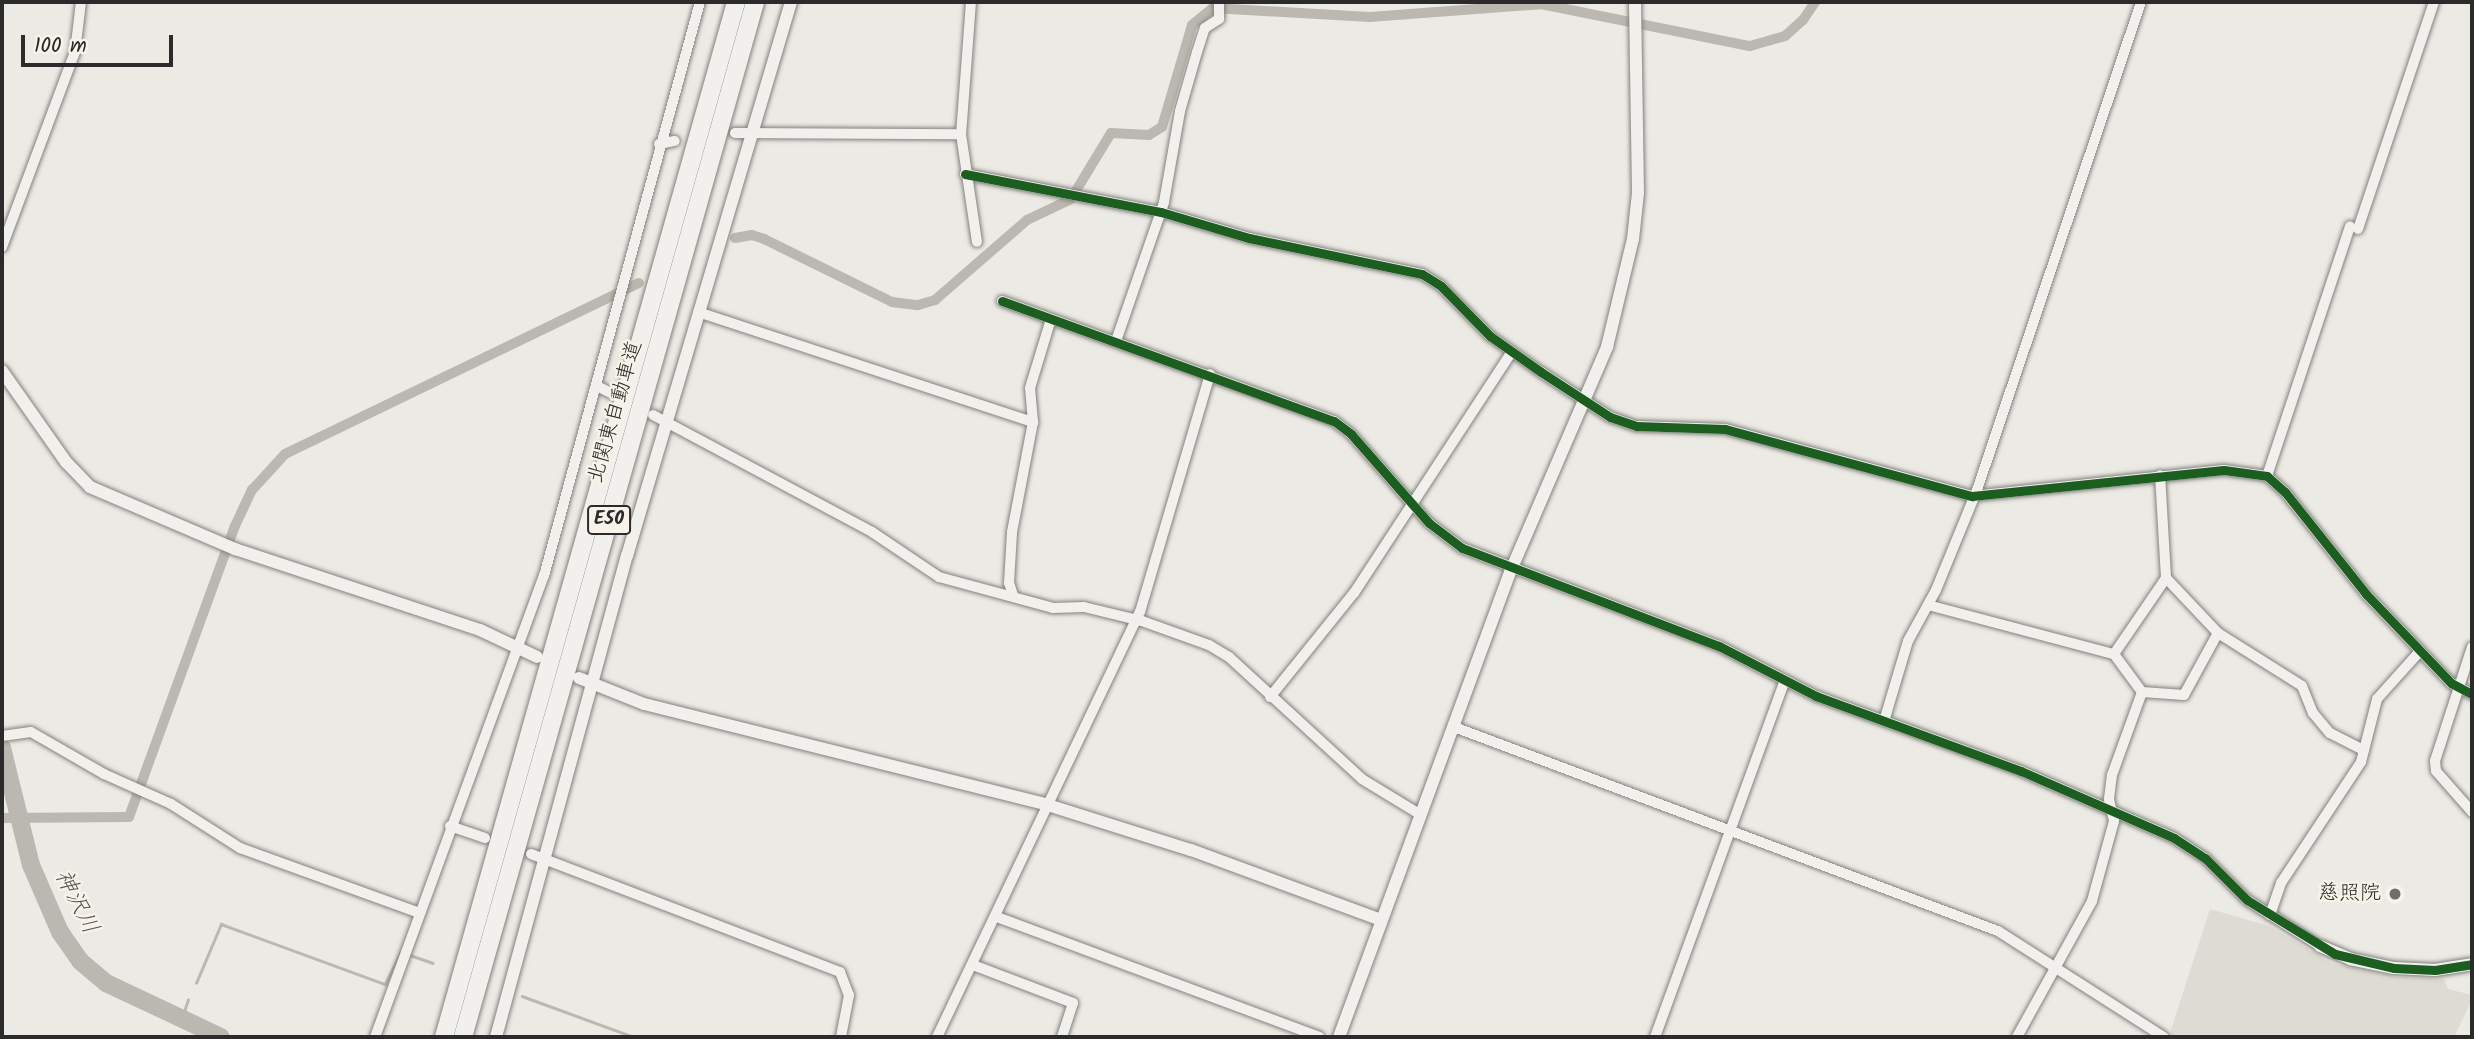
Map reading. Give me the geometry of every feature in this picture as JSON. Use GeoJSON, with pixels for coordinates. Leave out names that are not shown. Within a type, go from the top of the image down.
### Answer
{"type":"FeatureCollection","features":[{"type":"Feature","properties":{"kind":"highway","name":"北関東自動車道"},"geometry":{"type":"LineString","coordinates":[[444,1037],[736,2]]}},
{"type":"Feature","properties":{"kind":"highway","name":"北関東自動車道"},"geometry":{"type":"LineString","coordinates":[[463,1037],[755,2]]}},
{"type":"Feature","properties":{"kind":"street"},"geometry":{"type":"LineString","coordinates":[[2,247],[75,52],[81,2]]}},
{"type":"Feature","properties":{"kind":"street"},"geometry":{"type":"LineString","coordinates":[[375,1037],[450,826],[544,576],[622,299],[659,144],[700,2]]}},
{"type":"Feature","properties":{"kind":"street"},"geometry":{"type":"LineString","coordinates":[[496,1037],[536,857],[594,683],[749,134],[791,2]]}},
{"type":"Feature","properties":{"kind":"street"},"geometry":{"type":"LineString","coordinates":[[971,2],[961,134],[965,174],[978,242]]}},
{"type":"Feature","properties":{"kind":"street"},"geometry":{"type":"LineString","coordinates":[[1339,1037],[1511,570],[1607,347],[1633,239],[1638,192],[1635,2]]}},
{"type":"Feature","properties":{"kind":"street"},"geometry":{"type":"LineString","coordinates":[[1885,718],[1908,641],[1928,606],[2013,388],[2141,2]]}},
{"type":"Feature","properties":{"kind":"street"},"geometry":{"type":"LineString","coordinates":[[2267,476],[2434,2]]}},
{"type":"Feature","properties":{"kind":"street"},"geometry":{"type":"LineString","coordinates":[[1116,341],[1161,212],[1186,88],[1205,28],[1219,19],[1219,7]]}},
{"type":"Feature","properties":{"kind":"street"},"geometry":{"type":"LineString","coordinates":[[735,133],[961,134]]}},
{"type":"Feature","properties":{"kind":"street"},"geometry":{"type":"LineString","coordinates":[[659,144],[675,141]]}},
{"type":"Feature","properties":{"kind":"street"},"geometry":{"type":"LineString","coordinates":[[965,174],[1161,212],[1249,238],[1422,274],[1436,282],[1512,352],[1610,417],[1636,426],[1724,429],[1972,496],[2224,470],[2267,476],[2316,529],[2344,571],[2458,688],[2472,694]]}},
{"type":"Feature","properties":{"kind":"street"},"geometry":{"type":"LineString","coordinates":[[1002,302],[1210,374],[1334,421],[1411,503],[1453,542],[1511,570],[1719,646],[1784,682],[2021,771],[2183,843],[2270,915],[2320,946],[2350,959],[2394,968],[2435,970],[2472,964]]}},
{"type":"Feature","properties":{"kind":"street"},"geometry":{"type":"LineString","coordinates":[[698,312],[1033,422]]}},
{"type":"Feature","properties":{"kind":"street"},"geometry":{"type":"LineString","coordinates":[[1013,595],[1009,583],[1012,532],[1033,422],[1030,388],[1051,319]]}},
{"type":"Feature","properties":{"kind":"street"},"geometry":{"type":"LineString","coordinates":[[1270,696],[1354,593],[1512,352]]}},
{"type":"Feature","properties":{"kind":"street"},"geometry":{"type":"LineString","coordinates":[[2,371],[66,462],[90,487],[235,549],[473,628],[537,657]]}},
{"type":"Feature","properties":{"kind":"street"},"geometry":{"type":"LineString","coordinates":[[937,1037],[997,917],[1135,620],[1156,566],[1210,374]]}},
{"type":"Feature","properties":{"kind":"street"},"geometry":{"type":"LineString","coordinates":[[597,386],[611,393]]}},
{"type":"Feature","properties":{"kind":"street"},"geometry":{"type":"LineString","coordinates":[[653,415],[872,532],[939,577],[1053,608],[1084,607],[1135,620],[1218,651],[1362,779],[1422,815]]}},
{"type":"Feature","properties":{"kind":"street"},"geometry":{"type":"LineString","coordinates":[[2114,654],[2166,578],[2160,475]]}},
{"type":"Feature","properties":{"kind":"street"},"geometry":{"type":"LineString","coordinates":[[2166,578],[2218,633],[2302,686],[2313,713],[2330,733],[2364,750]]}},
{"type":"Feature","properties":{"kind":"street"},"geometry":{"type":"LineString","coordinates":[[1928,606],[2114,654],[2142,692],[2184,695],[2218,633]]}},
{"type":"Feature","properties":{"kind":"street"},"geometry":{"type":"LineString","coordinates":[[2472,647],[2435,761],[2437,771],[2472,811]]}},
{"type":"Feature","properties":{"kind":"street"},"geometry":{"type":"LineString","coordinates":[[2270,915],[2281,883],[2361,762],[2377,699],[2420,651]]}},
{"type":"Feature","properties":{"kind":"street"},"geometry":{"type":"LineString","coordinates":[[579,678],[644,704],[1048,805],[1191,850],[1381,920]]}},
{"type":"Feature","properties":{"kind":"street"},"geometry":{"type":"LineString","coordinates":[[1655,1037],[1784,682]]}},
{"type":"Feature","properties":{"kind":"street"},"geometry":{"type":"LineString","coordinates":[[2017,1037],[2092,901],[2114,821],[2111,812],[2112,775],[2142,692]]}},
{"type":"Feature","properties":{"kind":"street"},"geometry":{"type":"LineString","coordinates":[[1454,727],[1998,931],[2164,1037]]}},
{"type":"Feature","properties":{"kind":"street"},"geometry":{"type":"LineString","coordinates":[[2,736],[31,732],[139,790],[171,804],[240,848],[420,914]]}},
{"type":"Feature","properties":{"kind":"street"},"geometry":{"type":"LineString","coordinates":[[450,826],[485,838]]}},
{"type":"Feature","properties":{"kind":"street"},"geometry":{"type":"LineString","coordinates":[[536,857],[840,972],[849,995],[841,1037]]}},
{"type":"Feature","properties":{"kind":"street"},"geometry":{"type":"LineString","coordinates":[[997,917],[1319,1037]]}},
{"type":"Feature","properties":{"kind":"street"},"geometry":{"type":"LineString","coordinates":[[973,965],[1073,1003],[1062,1037]]}},
{"type":"Feature","properties":{"kind":"shaded area"},"geometry":{"type":"Polygon","coordinates":[[[2210,909],[2269,926],[2333,964],[2398,977],[2444,979],[2448,989],[2472,995],[2472,1000],[2454,1037],[2175,1037],[2170,1033],[2210,909]]]}},
{"type":"Feature","properties":{"kind":"waterway"},"geometry":{"type":"LineString","coordinates":[[735,238],[752,235],[764,239],[892,302],[918,305],[935,300],[1027,220],[1071,199],[1111,133],[1149,135],[1162,127],[1192,25],[1213,8],[1370,17],[1541,4],[1750,46],[1785,36],[1803,20],[1815,2]]}},
{"type":"Feature","properties":{"kind":"waterway"},"geometry":{"type":"LineString","coordinates":[[2,818],[129,817],[235,526],[252,490],[285,454],[639,283]]}},
{"type":"Feature","properties":{"kind":"waterway","name":"神沢川"},"geometry":{"type":"LineString","coordinates":[[2,748],[31,865],[60,932],[80,961],[106,983],[221,1037]]}},
{"type":"Feature","properties":{"kind":"waterway"},"geometry":{"type":"LineString","coordinates":[[196,983],[221,924],[385,984],[400,953],[404,952]]}},
{"type":"Feature","properties":{"kind":"waterway"},"geometry":{"type":"LineString","coordinates":[[410,955],[433,963]]}},
{"type":"Feature","properties":{"kind":"waterway"},"geometry":{"type":"LineString","coordinates":[[522,996],[634,1037]]}},
{"type":"Feature","properties":{"kind":"waterway"},"geometry":{"type":"LineString","coordinates":[[182,1018],[188,1000]]}},
{"type":"Feature","properties":{"kind":"cycle path"},"geometry":{"type":"LineString","coordinates":[[965,174],[1161,212],[1249,238],[1422,274],[1441,286],[1490,336],[1610,417],[1636,426],[1725,429],[1972,496],[2224,470],[2267,476],[2285,492],[2366,594],[2451,683],[2472,694]]}},
{"type":"Feature","properties":{"kind":"cycle path"},"geometry":{"type":"LineString","coordinates":[[1002,301],[1334,421],[1351,434],[1429,523],[1462,548],[1719,646],[1816,696],[2021,771],[2174,838],[2205,858],[2247,900],[2335,954],[2394,968],[2435,970],[2472,964]]}},
{"type":"Feature","properties":{"kind":"place","name":"慈照院"},"geometry":{"type":"Point","coordinates":[2395,894]}}]}
